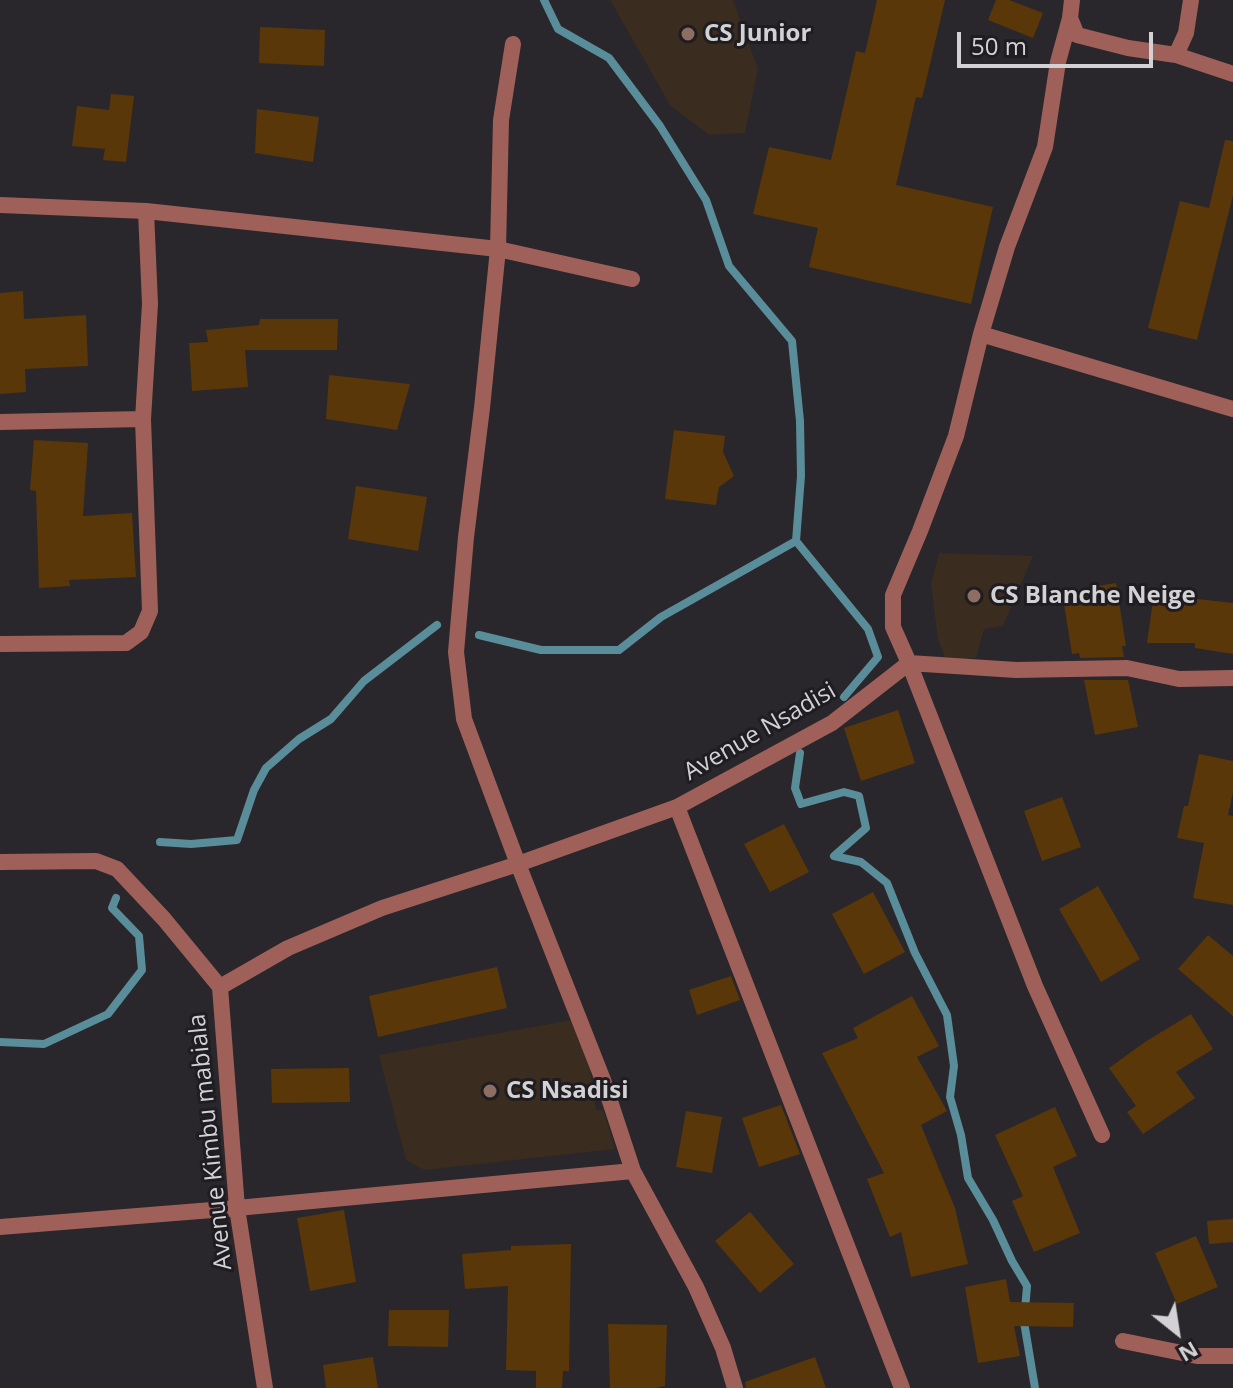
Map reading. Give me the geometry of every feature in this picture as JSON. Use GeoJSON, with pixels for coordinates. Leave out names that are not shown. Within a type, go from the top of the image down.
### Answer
{"type":"FeatureCollection","features":[{"type":"Feature","properties":{"kind":"street"},"geometry":{"type":"LineString","coordinates":[[1072,0],[1058,62],[1045,147],[1007,247],[981,334],[956,436],[893,595],[893,627],[1035,986],[1102,1135]]}},
{"type":"Feature","properties":{"kind":"street"},"geometry":{"type":"LineString","coordinates":[[1176,55],[1186,33],[1191,0]]}},
{"type":"Feature","properties":{"kind":"street"},"geometry":{"type":"LineString","coordinates":[[1070,18],[1077,35],[1128,48],[1176,55],[1233,74]]}},
{"type":"Feature","properties":{"kind":"street"},"geometry":{"type":"LineString","coordinates":[[513,44],[501,120],[498,249],[456,652],[464,719],[603,1080],[633,1171],[696,1287],[723,1348],[735,1388]]}},
{"type":"Feature","properties":{"kind":"street"},"geometry":{"type":"LineString","coordinates":[[0,205],[146,211],[498,249],[632,279]]}},
{"type":"Feature","properties":{"kind":"street"},"geometry":{"type":"LineString","coordinates":[[0,644],[126,643],[141,632],[150,611],[143,419],[150,304],[146,211]]}},
{"type":"Feature","properties":{"kind":"street"},"geometry":{"type":"LineString","coordinates":[[981,334],[1233,409]]}},
{"type":"Feature","properties":{"kind":"street"},"geometry":{"type":"LineString","coordinates":[[0,422],[143,419]]}},
{"type":"Feature","properties":{"kind":"street"},"geometry":{"type":"LineString","coordinates":[[909,663],[1016,670],[1127,668],[1179,679],[1233,678]]}},
{"type":"Feature","properties":{"kind":"street","name":"Avenue Nsadisi"},"geometry":{"type":"LineString","coordinates":[[220,987],[288,948],[382,908],[518,864],[677,807],[832,723],[909,663]]}},
{"type":"Feature","properties":{"kind":"street"},"geometry":{"type":"LineString","coordinates":[[677,807],[902,1388]]}},
{"type":"Feature","properties":{"kind":"street"},"geometry":{"type":"LineString","coordinates":[[0,862],[96,861],[117,869],[164,919],[220,987]]}},
{"type":"Feature","properties":{"kind":"street","name":"Avenue Kimbu mabiala"},"geometry":{"type":"LineString","coordinates":[[220,987],[237,1208],[265,1388]]}},
{"type":"Feature","properties":{"kind":"street"},"geometry":{"type":"LineString","coordinates":[[0,1227],[633,1171]]}},
{"type":"Feature","properties":{"kind":"street"},"geometry":{"type":"LineString","coordinates":[[1123,1341],[1197,1356],[1233,1356]]}},
{"type":"Feature","properties":{"kind":"shaded area","name":"CS Junior"},"geometry":{"type":"Polygon","coordinates":[[[610,0],[733,0],[758,69],[745,133],[709,135],[670,105],[610,0]]]}},
{"type":"Feature","properties":{"kind":"shaded area","name":"CS Blanche Neige"},"geometry":{"type":"Polygon","coordinates":[[[939,553],[1033,556],[1003,626],[984,629],[976,658],[946,659],[938,640],[931,584],[939,553]]]}},
{"type":"Feature","properties":{"kind":"shaded area","name":"CS Nsadisi"},"geometry":{"type":"Polygon","coordinates":[[[588,1017],[604,1066],[590,1071],[596,1110],[603,1110],[615,1149],[424,1170],[406,1160],[379,1055],[588,1017]]]}},
{"type":"Feature","properties":{"kind":"building"},"geometry":{"type":"Polygon","coordinates":[[[877,0],[945,0],[922,98],[916,97],[896,185],[993,207],[971,304],[809,267],[818,228],[753,214],[769,147],[831,160],[856,51],[865,53],[877,0]]]}},
{"type":"Feature","properties":{"kind":"building"},"geometry":{"type":"Polygon","coordinates":[[[996,0],[1009,0],[1043,13],[1033,38],[988,20],[996,0]]]}},
{"type":"Feature","properties":{"kind":"building"},"geometry":{"type":"Polygon","coordinates":[[[260,27],[325,30],[324,66],[259,63],[260,27]]]}},
{"type":"Feature","properties":{"kind":"building"},"geometry":{"type":"Polygon","coordinates":[[[111,94],[134,96],[126,162],[103,160],[105,149],[72,146],[77,106],[109,110],[111,94]]]}},
{"type":"Feature","properties":{"kind":"building"},"geometry":{"type":"Polygon","coordinates":[[[257,109],[319,117],[313,162],[255,153],[257,109]]]}},
{"type":"Feature","properties":{"kind":"building"},"geometry":{"type":"Polygon","coordinates":[[[1225,140],[1233,141],[1233,195],[1197,340],[1148,328],[1180,201],[1209,208],[1225,140]]]}},
{"type":"Feature","properties":{"kind":"building"},"geometry":{"type":"Polygon","coordinates":[[[23,291],[24,319],[86,315],[88,366],[25,369],[26,392],[0,394],[0,293],[23,291]]]}},
{"type":"Feature","properties":{"kind":"building"},"geometry":{"type":"Polygon","coordinates":[[[260,319],[338,319],[337,350],[245,350],[248,387],[192,391],[189,343],[208,342],[206,330],[259,325],[260,319]]]}},
{"type":"Feature","properties":{"kind":"building"},"geometry":{"type":"Polygon","coordinates":[[[329,375],[410,384],[397,430],[326,419],[329,375]]]}},
{"type":"Feature","properties":{"kind":"building"},"geometry":{"type":"Polygon","coordinates":[[[674,430],[725,436],[723,452],[734,476],[719,487],[716,505],[665,499],[674,430]]]}},
{"type":"Feature","properties":{"kind":"building"},"geometry":{"type":"Polygon","coordinates":[[[34,440],[88,443],[83,516],[132,513],[136,577],[69,580],[70,586],[39,588],[36,491],[30,490],[34,440]]]}},
{"type":"Feature","properties":{"kind":"building"},"geometry":{"type":"Polygon","coordinates":[[[356,486],[427,497],[418,551],[348,539],[356,486]]]}},
{"type":"Feature","properties":{"kind":"building"},"geometry":{"type":"Polygon","coordinates":[[[1116,583],[1126,646],[1122,646],[1124,657],[1080,658],[1079,653],[1072,654],[1062,592],[1116,583]]]}},
{"type":"Feature","properties":{"kind":"building"},"geometry":{"type":"Polygon","coordinates":[[[1154,594],[1233,603],[1233,654],[1195,648],[1195,643],[1147,643],[1154,594]]]}},
{"type":"Feature","properties":{"kind":"building"},"geometry":{"type":"Polygon","coordinates":[[[1084,680],[1128,680],[1138,727],[1095,735],[1084,680]]]}},
{"type":"Feature","properties":{"kind":"building"},"geometry":{"type":"Polygon","coordinates":[[[898,710],[915,763],[861,781],[844,728],[898,710]]]}},
{"type":"Feature","properties":{"kind":"building"},"geometry":{"type":"Polygon","coordinates":[[[1199,754],[1233,761],[1233,792],[1228,815],[1233,816],[1233,905],[1193,898],[1204,843],[1177,838],[1184,806],[1188,806],[1199,754]]]}},
{"type":"Feature","properties":{"kind":"building"},"geometry":{"type":"Polygon","coordinates":[[[1062,797],[1081,847],[1042,861],[1024,811],[1062,797]]]}},
{"type":"Feature","properties":{"kind":"building"},"geometry":{"type":"Polygon","coordinates":[[[784,824],[809,872],[770,892],[744,844],[784,824]]]}},
{"type":"Feature","properties":{"kind":"building"},"geometry":{"type":"Polygon","coordinates":[[[1098,886],[1140,959],[1101,982],[1059,909],[1098,886]]]}},
{"type":"Feature","properties":{"kind":"building"},"geometry":{"type":"Polygon","coordinates":[[[873,892],[905,952],[864,974],[832,914],[873,892]]]}},
{"type":"Feature","properties":{"kind":"building"},"geometry":{"type":"Polygon","coordinates":[[[1208,935],[1233,956],[1233,1016],[1178,969],[1208,935]]]}},
{"type":"Feature","properties":{"kind":"building"},"geometry":{"type":"Polygon","coordinates":[[[497,967],[507,1008],[378,1037],[369,996],[497,967]]]}},
{"type":"Feature","properties":{"kind":"building"},"geometry":{"type":"Polygon","coordinates":[[[731,976],[740,1000],[697,1015],[689,990],[731,976]]]}},
{"type":"Feature","properties":{"kind":"building"},"geometry":{"type":"Polygon","coordinates":[[[912,996],[939,1046],[917,1057],[947,1111],[921,1125],[955,1208],[968,1264],[911,1277],[901,1232],[890,1237],[867,1179],[884,1173],[822,1053],[858,1038],[853,1028],[912,996]]]}},
{"type":"Feature","properties":{"kind":"building"},"geometry":{"type":"Polygon","coordinates":[[[1191,1014],[1213,1049],[1176,1072],[1195,1098],[1143,1134],[1127,1112],[1136,1106],[1109,1068],[1191,1014]]]}},
{"type":"Feature","properties":{"kind":"building"},"geometry":{"type":"Polygon","coordinates":[[[349,1068],[350,1102],[272,1103],[271,1069],[349,1068]]]}},
{"type":"Feature","properties":{"kind":"building"},"geometry":{"type":"Polygon","coordinates":[[[781,1105],[800,1154],[759,1167],[742,1118],[781,1105]]]}},
{"type":"Feature","properties":{"kind":"building"},"geometry":{"type":"Polygon","coordinates":[[[1055,1107],[1077,1156],[1053,1167],[1080,1233],[1034,1252],[1012,1201],[1023,1196],[995,1135],[1055,1107]]]}},
{"type":"Feature","properties":{"kind":"building"},"geometry":{"type":"Polygon","coordinates":[[[686,1111],[722,1117],[712,1173],[676,1167],[686,1111]]]}},
{"type":"Feature","properties":{"kind":"building"},"geometry":{"type":"Polygon","coordinates":[[[344,1210],[356,1282],[310,1291],[297,1218],[344,1210]]]}},
{"type":"Feature","properties":{"kind":"building"},"geometry":{"type":"Polygon","coordinates":[[[750,1212],[794,1264],[760,1293],[715,1241],[750,1212]]]}},
{"type":"Feature","properties":{"kind":"building"},"geometry":{"type":"Polygon","coordinates":[[[1233,1219],[1233,1242],[1209,1244],[1207,1221],[1233,1219]]]}},
{"type":"Feature","properties":{"kind":"building"},"geometry":{"type":"Polygon","coordinates":[[[1196,1236],[1218,1287],[1177,1304],[1155,1253],[1196,1236]]]}},
{"type":"Feature","properties":{"kind":"building"},"geometry":{"type":"Polygon","coordinates":[[[571,1244],[569,1371],[563,1371],[562,1388],[536,1388],[536,1371],[506,1370],[508,1286],[465,1289],[462,1254],[511,1250],[511,1246],[571,1244]]]}},
{"type":"Feature","properties":{"kind":"building"},"geometry":{"type":"Polygon","coordinates":[[[1006,1279],[1010,1302],[1074,1303],[1073,1327],[1014,1326],[1020,1356],[978,1363],[965,1287],[1006,1279]]]}},
{"type":"Feature","properties":{"kind":"building"},"geometry":{"type":"Polygon","coordinates":[[[389,1310],[449,1310],[448,1347],[388,1346],[389,1310]]]}},
{"type":"Feature","properties":{"kind":"building"},"geometry":{"type":"Polygon","coordinates":[[[608,1324],[667,1325],[665,1386],[610,1388],[608,1324]]]}},
{"type":"Feature","properties":{"kind":"building"},"geometry":{"type":"Polygon","coordinates":[[[373,1357],[378,1388],[326,1388],[323,1365],[373,1357]]]}},
{"type":"Feature","properties":{"kind":"building"},"geometry":{"type":"Polygon","coordinates":[[[815,1357],[826,1388],[746,1388],[745,1382],[815,1357]]]}},
{"type":"Feature","properties":{"kind":"waterway"},"geometry":{"type":"LineString","coordinates":[[479,635],[541,650],[619,650],[661,617],[796,541],[801,476],[800,421],[792,341],[729,266],[706,200],[660,126],[609,58],[558,29],[544,0]]}},
{"type":"Feature","properties":{"kind":"waterway"},"geometry":{"type":"LineString","coordinates":[[796,541],[868,629],[878,657],[844,697]]}},
{"type":"Feature","properties":{"kind":"waterway"},"geometry":{"type":"LineString","coordinates":[[160,842],[191,844],[237,840],[254,790],[266,768],[299,739],[331,719],[364,681],[437,625]]}},
{"type":"Feature","properties":{"kind":"waterway"},"geometry":{"type":"LineString","coordinates":[[800,753],[795,788],[801,804],[844,792],[859,796],[866,828],[834,856],[861,862],[887,883],[915,953],[947,1015],[954,1066],[950,1097],[961,1135],[968,1178],[1027,1286],[1024,1322],[1035,1388]]}},
{"type":"Feature","properties":{"kind":"waterway"},"geometry":{"type":"LineString","coordinates":[[0,1042],[44,1044],[108,1014],[142,970],[139,936],[112,908],[116,898]]}},
{"type":"Feature","properties":{"kind":"place","name":"CS Junior"},"geometry":{"type":"Point","coordinates":[688,34]}},
{"type":"Feature","properties":{"kind":"place","name":"CS Blanche Neige"},"geometry":{"type":"Point","coordinates":[974,596]}},
{"type":"Feature","properties":{"kind":"place","name":"CS Nsadisi"},"geometry":{"type":"Point","coordinates":[490,1091]}}]}
